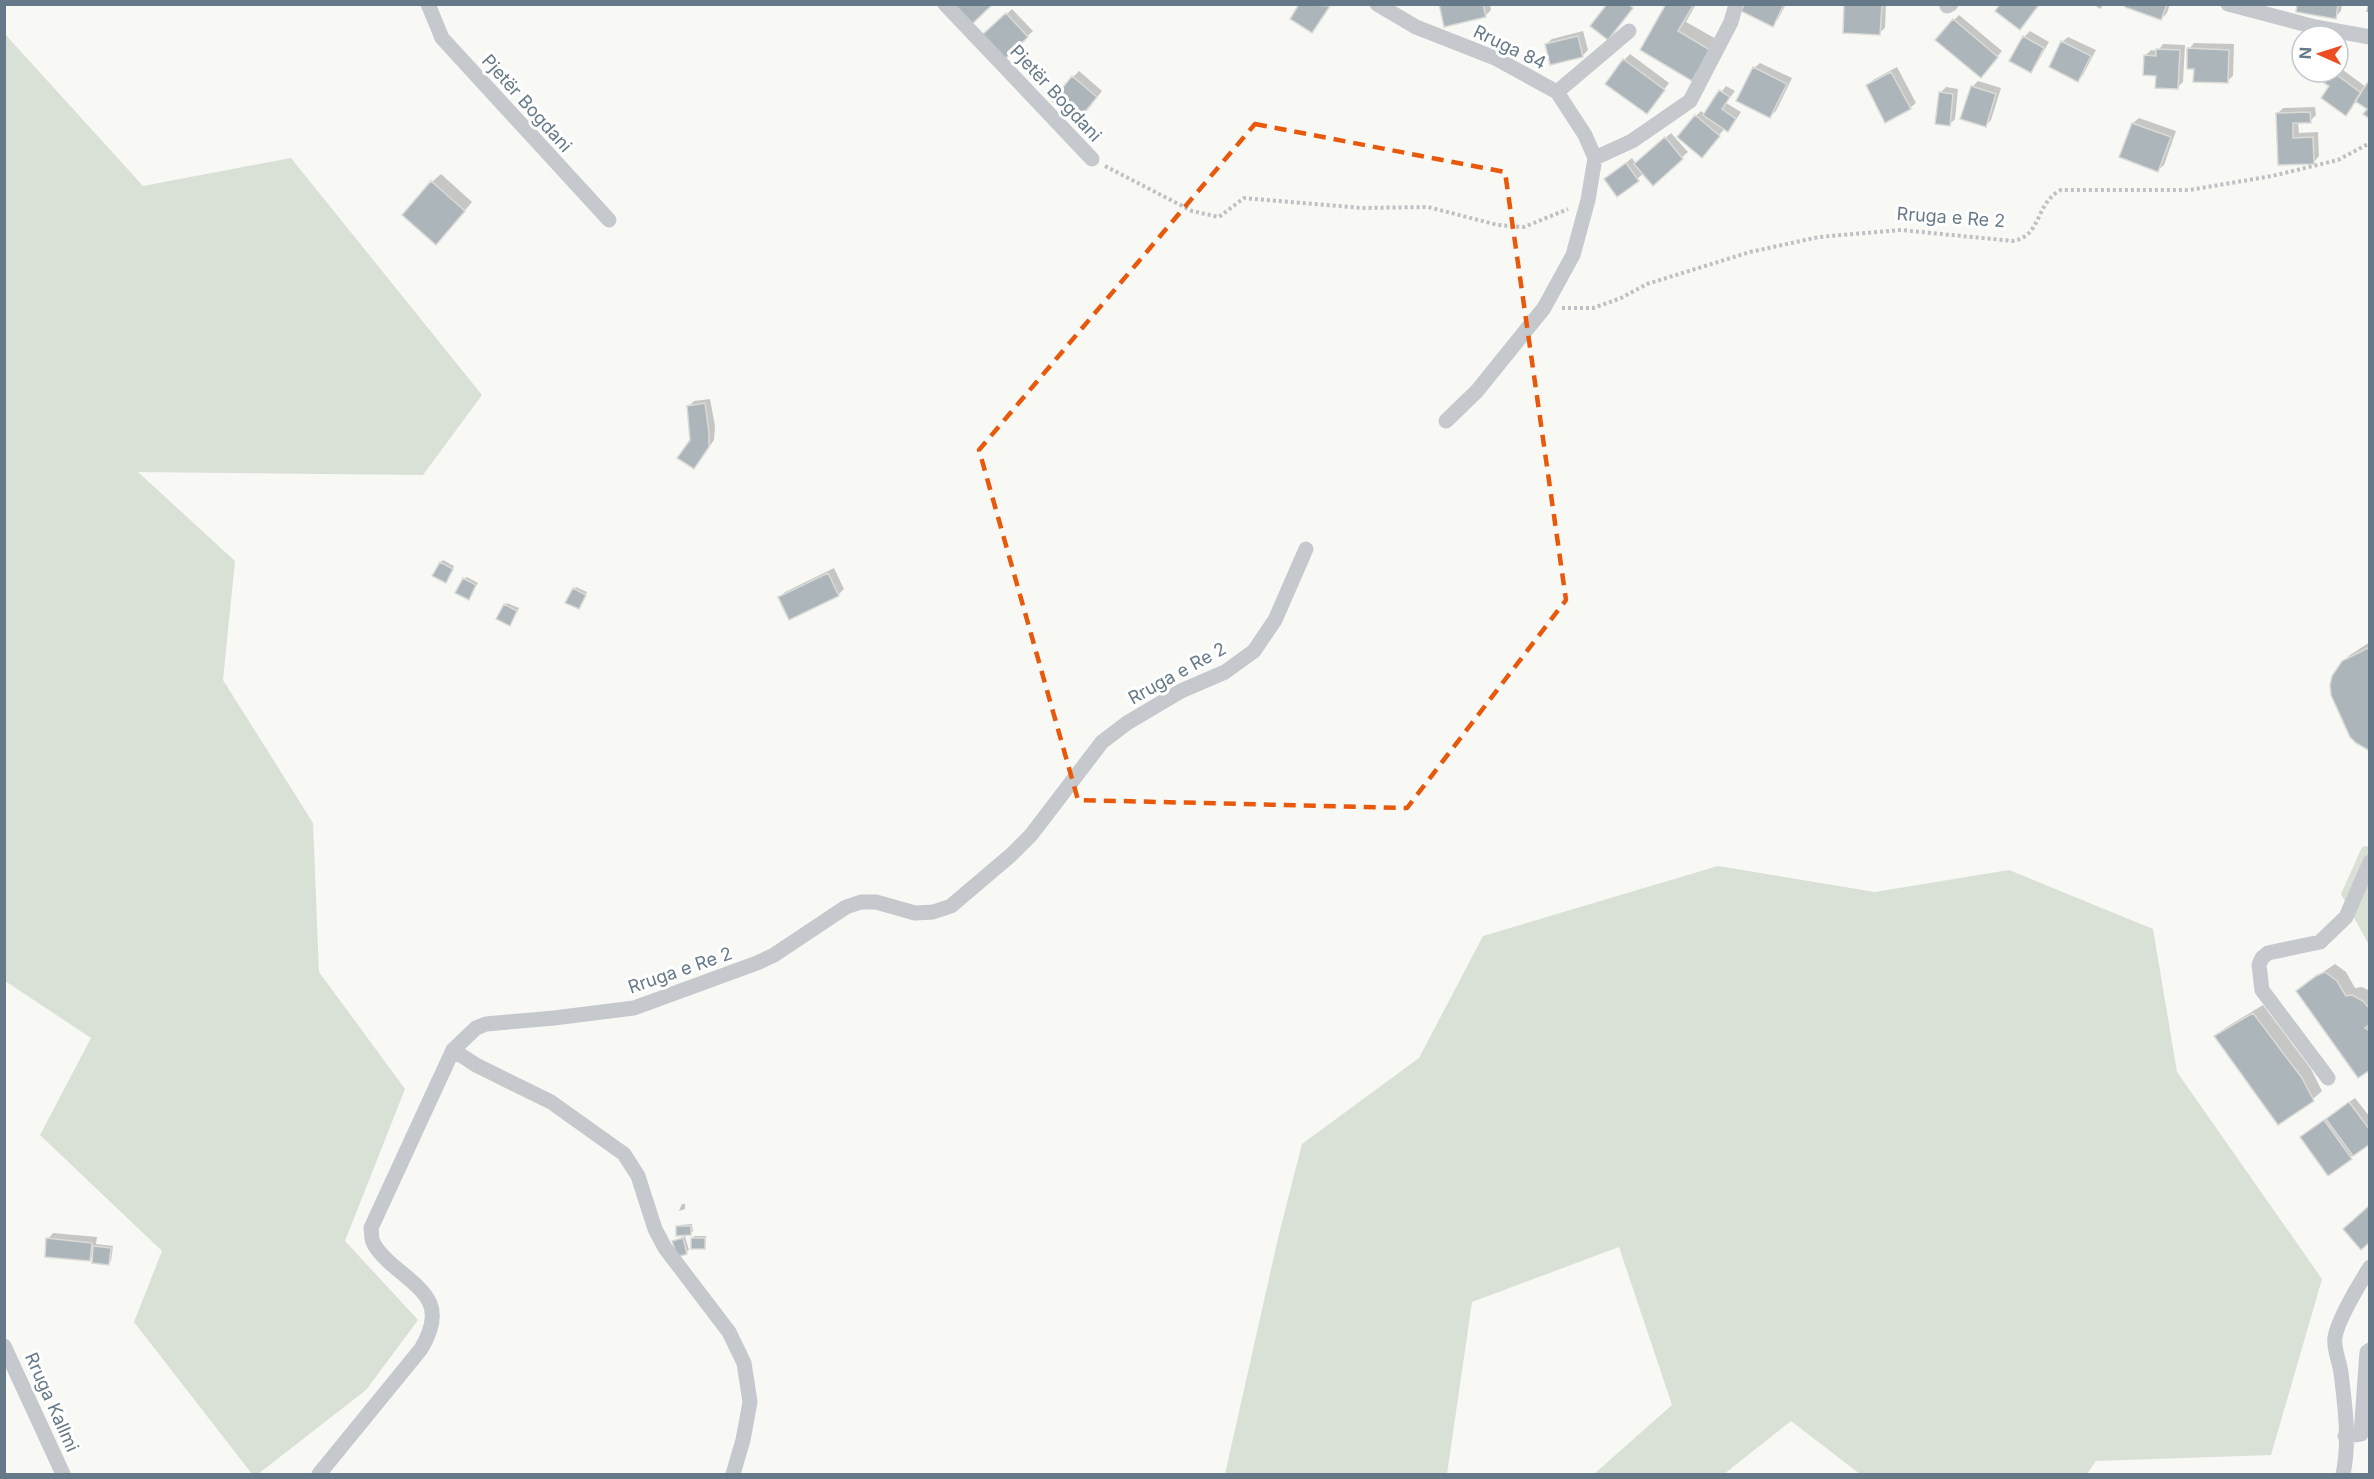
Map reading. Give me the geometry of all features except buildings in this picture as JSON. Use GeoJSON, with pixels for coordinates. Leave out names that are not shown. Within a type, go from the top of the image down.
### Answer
{"type":"FeatureCollection","features":[{"type":"Feature","properties":{"kind":"street","name":"Pjetër Bogdani"},"geometry":{"type":"LineString","coordinates":[[428,4],[442,38],[609,220]]}},
{"type":"Feature","properties":{"kind":"street","name":"Pjetër Bogdani"},"geometry":{"type":"LineString","coordinates":[[945,4],[1092,159]]}},
{"type":"Feature","properties":{"kind":"street","name":"Rruga 84"},"geometry":{"type":"LineString","coordinates":[[1377,4],[1416,27],[1495,58],[1557,92],[1585,135],[1594,158]]}},
{"type":"Feature","properties":{"kind":"street"},"geometry":{"type":"LineString","coordinates":[[1446,421],[1477,391],[1544,308],[1573,255],[1588,200],[1594,158],[1632,141],[1690,101],[1731,22],[1736,4]]}},
{"type":"Feature","properties":{"kind":"street"},"geometry":{"type":"LineString","coordinates":[[2228,4],[2315,27],[2370,37]]}},
{"type":"Feature","properties":{"kind":"street"},"geometry":{"type":"LineString","coordinates":[[1557,92],[1629,31]]}},
{"type":"Feature","properties":{"kind":"street","name":"Rruga e Re 2"},"geometry":{"type":"LineString","coordinates":[[453,1050],[476,1028],[486,1024],[634,1008],[746,968],[774,955],[846,907],[861,902],[876,902],[915,913],[933,912],[951,906],[1011,855],[1030,835],[1102,742],[1127,723],[1181,691],[1226,672],[1254,651],[1275,620],[1306,549]]}},
{"type":"Feature","properties":{"kind":"street"},"geometry":{"type":"LineString","coordinates":[[2328,1078],[2262,990],[2259,965],[2268,953],[2320,942],[2346,917],[2370,862]]}},
{"type":"Feature","properties":{"kind":"street"},"geometry":{"type":"LineString","coordinates":[[319,1474],[421,1349],[432,1332],[433,1313],[425,1292],[383,1256],[373,1242],[371,1228],[453,1050],[476,1065],[551,1102],[624,1154],[638,1176],[655,1229],[665,1248],[729,1332],[744,1363],[750,1402],[734,1474]]}},
{"type":"Feature","properties":{"kind":"street"},"geometry":{"type":"LineString","coordinates":[[2343,1474],[2345,1436],[2341,1372],[2335,1338],[2354,1294],[2370,1267]]}},
{"type":"Feature","properties":{"kind":"street","name":"Rruga Kallmi"},"geometry":{"type":"LineString","coordinates":[[4,1346],[63,1474]]}},
{"type":"Feature","properties":{"kind":"street"},"geometry":{"type":"LineString","coordinates":[[2345,1436],[2361,1434],[2367,1352],[2370,1350]]}},
{"type":"Feature","properties":{"kind":"path","name":"Rruga e Re 2"},"geometry":{"type":"LineString","coordinates":[[1544,308],[1593,308],[1621,298],[1657,280],[1750,252],[1819,237],[1901,231],[2022,240],[2030,234],[2051,195],[2061,190],[2189,190],[2272,176],[2338,160],[2370,143]]}},
{"type":"Feature","properties":{"kind":"path","name":"Pjetër Bogdani"},"geometry":{"type":"LineString","coordinates":[[1092,159],[1192,211],[1219,217],[1244,198],[1361,208],[1428,207],[1498,225],[1524,227],[1588,200]]}},
{"type":"Feature","properties":{"kind":"highlighted area"},"geometry":{"type":"Polygon","coordinates":[[[1255,124],[1505,172],[1566,600],[1407,808],[1078,800],[979,450],[1255,124]]]}},
{"type":"Feature","properties":{"kind":"shaded area"},"geometry":{"type":"Polygon","coordinates":[[[4,33],[143,186],[291,158],[482,395],[423,475],[138,472],[235,561],[223,680],[313,823],[319,972],[405,1089],[345,1241],[418,1320],[366,1390],[258,1474],[252,1474],[134,1322],[162,1251],[40,1135],[91,1038],[5,981],[4,33]]]}},
{"type":"Feature","properties":{"kind":"shaded area"},"geometry":{"type":"Polygon","coordinates":[[[2369,846],[2369,945],[2341,894],[2362,847],[2369,846]]]}},
{"type":"Feature","properties":{"kind":"shaded area"},"geometry":{"type":"Polygon","coordinates":[[[1718,866],[1875,892],[2009,870],[2153,929],[2177,1072],[2322,1279],[2271,1455],[2096,1461],[2087,1474],[1860,1474],[1791,1421],[1724,1474],[1594,1474],[1672,1405],[1619,1247],[1472,1302],[1447,1474],[1225,1474],[1279,1234],[1302,1144],[1419,1058],[1483,936],[1718,866]]]}}]}
